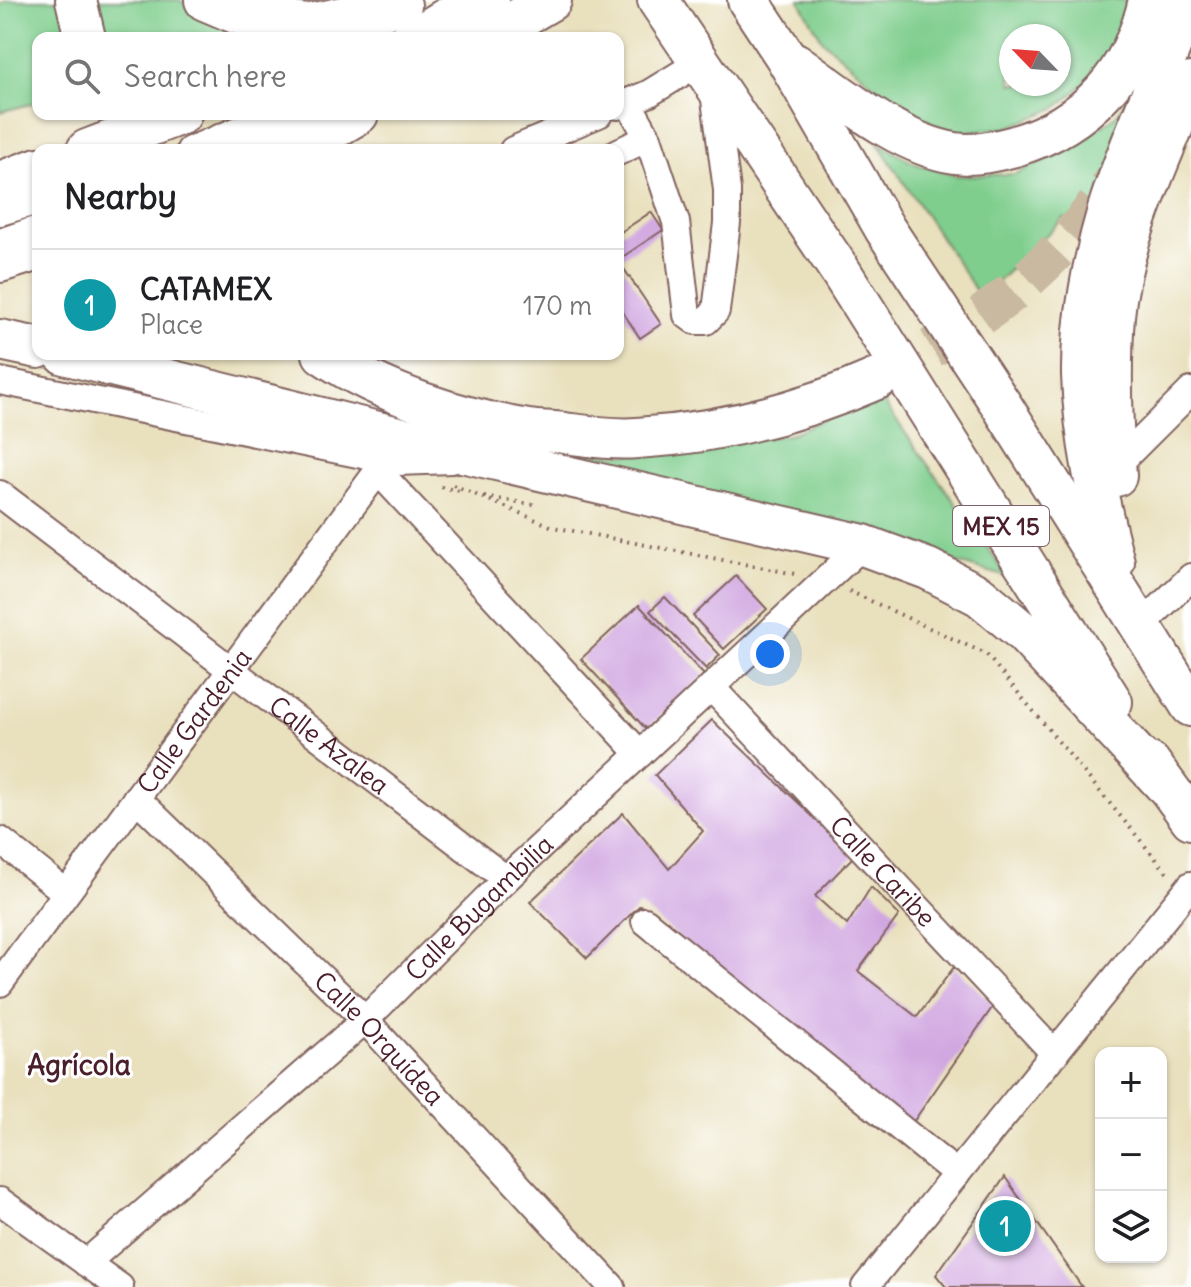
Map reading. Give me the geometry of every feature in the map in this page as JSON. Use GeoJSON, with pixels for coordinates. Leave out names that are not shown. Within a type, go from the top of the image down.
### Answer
{"type":"FeatureCollection","features":[{"type":"Feature","properties":{"kind":"highway"},"geometry":{"type":"LineString","coordinates":[[76,0],[84,32]]}},
{"type":"Feature","properties":{"kind":"highway"},"geometry":{"type":"LineString","coordinates":[[205,0],[238,14],[306,25],[404,14]]}},
{"type":"Feature","properties":{"kind":"highway"},"geometry":{"type":"LineString","coordinates":[[496,32],[551,0]]}},
{"type":"Feature","properties":{"kind":"highway","name":"MEX 15"},"geometry":{"type":"LineString","coordinates":[[658,0],[839,269],[1164,784],[1191,819]]}},
{"type":"Feature","properties":{"kind":"highway","name":"MEX 15"},"geometry":{"type":"LineString","coordinates":[[748,0],[785,56],[885,229],[1191,706]]}},
{"type":"Feature","properties":{"kind":"highway"},"geometry":{"type":"LineString","coordinates":[[785,56],[908,137],[955,153],[999,150],[1046,135],[1068,124],[1090,107],[1104,92],[1134,47],[1149,0]]}},
{"type":"Feature","properties":{"kind":"highway"},"geometry":{"type":"LineString","coordinates":[[1136,617],[1115,562],[1092,470],[1082,373],[1099,245],[1109,205],[1187,0]]}},
{"type":"Feature","properties":{"kind":"highway"},"geometry":{"type":"LineString","coordinates":[[360,32],[404,14]]}},
{"type":"Feature","properties":{"kind":"highway"},"geometry":{"type":"LineString","coordinates":[[1136,617],[1115,467],[1114,314],[1143,202],[1191,83]]}},
{"type":"Feature","properties":{"kind":"highway"},"geometry":{"type":"LineString","coordinates":[[103,144],[165,120]]}},
{"type":"Feature","properties":{"kind":"highway"},"geometry":{"type":"LineString","coordinates":[[307,144],[348,120]]}},
{"type":"Feature","properties":{"kind":"highway"},"geometry":{"type":"LineString","coordinates":[[0,166],[32,166]]}},
{"type":"Feature","properties":{"kind":"highway"},"geometry":{"type":"LineString","coordinates":[[0,182],[32,169]]}},
{"type":"Feature","properties":{"kind":"highway"},"geometry":{"type":"LineString","coordinates":[[0,262],[32,252]]}},
{"type":"Feature","properties":{"kind":"highway"},"geometry":{"type":"LineString","coordinates":[[0,340],[32,347]]}},
{"type":"Feature","properties":{"kind":"highway"},"geometry":{"type":"LineString","coordinates":[[88,360],[478,456],[863,545],[928,569],[980,596],[1023,632],[1164,784]]}},
{"type":"Feature","properties":{"kind":"highway"},"geometry":{"type":"LineString","coordinates":[[334,360],[374,383],[456,413],[528,430],[598,437],[637,438],[756,421],[816,403],[879,378]]}},
{"type":"Feature","properties":{"kind":"street"},"geometry":{"type":"LineString","coordinates":[[404,14],[463,0]]}},
{"type":"Feature","properties":{"kind":"street"},"geometry":{"type":"LineString","coordinates":[[445,32],[496,0]]}},
{"type":"Feature","properties":{"kind":"street"},"geometry":{"type":"LineString","coordinates":[[624,104],[706,71],[727,190],[727,223],[716,311],[706,321],[695,321],[687,315],[676,222],[648,138],[624,105]]}},
{"type":"Feature","properties":{"kind":"street"},"geometry":{"type":"LineString","coordinates":[[204,144],[262,120]]}},
{"type":"Feature","properties":{"kind":"street"},"geometry":{"type":"LineString","coordinates":[[256,144],[303,120]]}},
{"type":"Feature","properties":{"kind":"street"},"geometry":{"type":"LineString","coordinates":[[527,144],[585,120]]}},
{"type":"Feature","properties":{"kind":"street"},"geometry":{"type":"LineString","coordinates":[[624,149],[648,138]]}},
{"type":"Feature","properties":{"kind":"street"},"geometry":{"type":"LineString","coordinates":[[0,212],[32,203]]}},
{"type":"Feature","properties":{"kind":"street"},"geometry":{"type":"LineString","coordinates":[[0,242],[32,231]]}},
{"type":"Feature","properties":{"kind":"street"},"geometry":{"type":"LineString","coordinates":[[0,381],[387,464],[478,456]]}},
{"type":"Feature","properties":{"kind":"street"},"geometry":{"type":"LineString","coordinates":[[1115,467],[1191,391]]}},
{"type":"Feature","properties":{"kind":"street"},"geometry":{"type":"LineString","coordinates":[[387,464],[640,754]]}},
{"type":"Feature","properties":{"kind":"street","name":"Calle Gardenia"},"geometry":{"type":"LineString","coordinates":[[0,983],[387,464]]}},
{"type":"Feature","properties":{"kind":"street","name":"Calle Azalea"},"geometry":{"type":"LineString","coordinates":[[0,494],[506,879]]}},
{"type":"Feature","properties":{"kind":"street","name":"Calle Bugambilia"},"geometry":{"type":"LineString","coordinates":[[86,1263],[365,1020],[506,879],[863,545]]}},
{"type":"Feature","properties":{"kind":"street"},"geometry":{"type":"LineString","coordinates":[[1136,617],[1191,577]]}},
{"type":"Feature","properties":{"kind":"street","name":"Calle Caribe"},"geometry":{"type":"LineString","coordinates":[[711,687],[1055,1054]]}},
{"type":"Feature","properties":{"kind":"street","name":"Calle Orquídea"},"geometry":{"type":"LineString","coordinates":[[136,798],[365,1020],[612,1287]]}},
{"type":"Feature","properties":{"kind":"street"},"geometry":{"type":"LineString","coordinates":[[0,840],[65,892]]}},
{"type":"Feature","properties":{"kind":"street"},"geometry":{"type":"LineString","coordinates":[[865,1287],[1188,889]]}},
{"type":"Feature","properties":{"kind":"street"},"geometry":{"type":"LineString","coordinates":[[645,921],[957,1174]]}},
{"type":"Feature","properties":{"kind":"street"},"geometry":{"type":"LineString","coordinates":[[4,1214],[120,1287]]}},
{"type":"Feature","properties":{"kind":"path"},"geometry":{"type":"LineString","coordinates":[[387,464],[553,527],[825,580],[986,654],[1188,889]]}},
{"type":"Feature","properties":{"kind":"green space"},"geometry":{"type":"Polygon","coordinates":[[[7,0],[63,0],[71,32],[32,32],[32,104],[0,112],[0,5],[7,0]]]}},
{"type":"Feature","properties":{"kind":"green space"},"geometry":{"type":"Polygon","coordinates":[[[96,0],[180,0],[191,10],[236,32],[103,32],[96,0]]]}},
{"type":"Feature","properties":{"kind":"green space"},"geometry":{"type":"Polygon","coordinates":[[[799,0],[1129,0],[1123,29],[1096,74],[1071,95],[1071,24],[999,24],[999,96],[1070,96],[1056,108],[1007,128],[955,132],[910,116],[823,41],[799,0]]]}},
{"type":"Feature","properties":{"kind":"green space"},"geometry":{"type":"Polygon","coordinates":[[[1150,65],[1090,244],[1064,218],[995,284],[978,294],[877,142],[915,164],[957,176],[1015,174],[1063,153],[1115,117],[1150,65]]]}},
{"type":"Feature","properties":{"kind":"green space"},"geometry":{"type":"Polygon","coordinates":[[[879,396],[1008,577],[551,451],[629,455],[788,435],[879,396]]]}},
{"type":"Feature","properties":{"kind":"building"},"geometry":{"type":"Polygon","coordinates":[[[651,212],[663,230],[624,256],[624,230],[651,212]]]}},
{"type":"Feature","properties":{"kind":"building"},"geometry":{"type":"Polygon","coordinates":[[[624,269],[661,324],[640,338],[624,314],[624,269]]]}},
{"type":"Feature","properties":{"kind":"building"},"geometry":{"type":"Polygon","coordinates":[[[736,576],[767,609],[724,649],[693,616],[736,576]]]}},
{"type":"Feature","properties":{"kind":"building"},"geometry":{"type":"Polygon","coordinates":[[[665,597],[720,655],[706,669],[650,611],[665,597]]]}},
{"type":"Feature","properties":{"kind":"building"},"geometry":{"type":"Polygon","coordinates":[[[639,605],[704,675],[646,729],[581,659],[639,605]]]}},
{"type":"Feature","properties":{"kind":"building"},"geometry":{"type":"Polygon","coordinates":[[[712,720],[854,856],[815,896],[847,925],[871,887],[899,915],[858,971],[917,1017],[954,967],[994,1005],[909,1128],[640,905],[587,958],[530,902],[623,813],[669,869],[703,831],[655,775],[712,720]]]}},
{"type":"Feature","properties":{"kind":"building"},"geometry":{"type":"Polygon","coordinates":[[[1005,1177],[1082,1287],[946,1287],[936,1275],[1005,1177]]]}},
{"type":"Feature","properties":{"kind":"tunnel"},"geometry":{"type":"LineString","coordinates":[[879,378],[948,338],[1009,294],[1064,243],[1115,180]]}},
{"type":"Feature","properties":{"kind":"place","name":"CATAMEX"},"geometry":{"type":"Point","coordinates":[1005,1226]}},
{"type":"Feature","properties":{"kind":"district","name":"Agrícola"},"geometry":{"type":"Point","coordinates":[79,1065]}}]}
